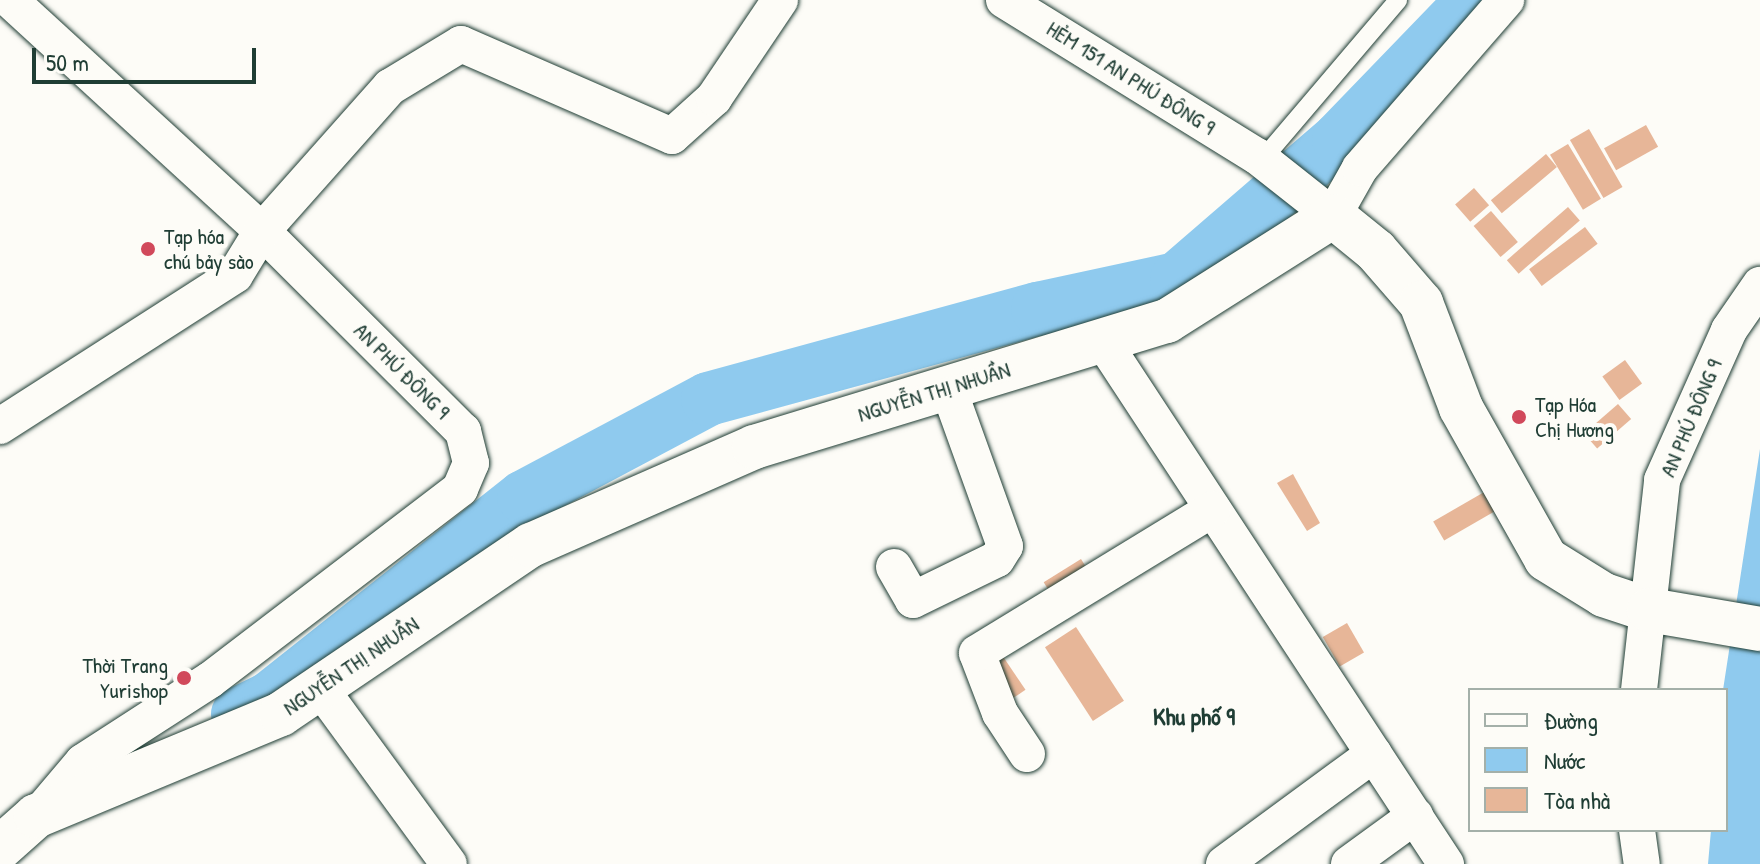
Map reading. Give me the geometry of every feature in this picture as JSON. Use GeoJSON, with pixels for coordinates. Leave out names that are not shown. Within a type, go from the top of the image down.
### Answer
{"type":"FeatureCollection","features":[{"type":"Feature","properties":{"kind":"street","name":"AN PHÚ ĐÔNG 9"},"geometry":{"type":"LineString","coordinates":[[10,0],[262,231],[463,431],[471,463],[460,489],[210,680],[83,762],[36,816]]}},
{"type":"Feature","properties":{"kind":"street"},"geometry":{"type":"LineString","coordinates":[[0,426],[235,275],[262,231],[390,87],[461,44],[672,136],[714,98],[780,0]]}},
{"type":"Feature","properties":{"kind":"street","name":"HẺM 151 AN PHÚ ĐÔNG 9"},"geometry":{"type":"LineString","coordinates":[[1004,0],[1260,158],[1316,204]]}},
{"type":"Feature","properties":{"kind":"street"},"geometry":{"type":"LineString","coordinates":[[1506,0],[1360,168],[1316,204],[1376,251],[1421,303],[1461,408],[1546,559],[1604,595],[1649,610],[1744,627]]}},
{"type":"Feature","properties":{"kind":"street","name":"NGUYỄN THỊ NHUẦN"},"geometry":{"type":"LineString","coordinates":[[0,847],[36,816],[281,714],[531,545],[754,447],[1167,321],[1316,204]]}},
{"type":"Feature","properties":{"kind":"street","name":"AN PHÚ ĐÔNG 9"},"geometry":{"type":"LineString","coordinates":[[1639,688],[1662,480],[1729,330],[1760,285]]}},
{"type":"Feature","properties":{"kind":"street"},"geometry":{"type":"LineString","coordinates":[[1102,340],[1446,864]]}},
{"type":"Feature","properties":{"kind":"street"},"geometry":{"type":"LineString","coordinates":[[894,567],[913,600],[997,559],[1005,546],[948,388]]}},
{"type":"Feature","properties":{"kind":"street"},"geometry":{"type":"LineString","coordinates":[[1027,754],[1000,713],[977,653],[1213,509]]}},
{"type":"Feature","properties":{"kind":"street"},"geometry":{"type":"LineString","coordinates":[[320,688],[449,864]]}},
{"type":"Feature","properties":{"kind":"street"},"geometry":{"type":"LineString","coordinates":[[1224,864],[1374,754]]}},
{"type":"Feature","properties":{"kind":"street"},"geometry":{"type":"LineString","coordinates":[[1349,864],[1415,816]]}},
{"type":"Feature","properties":{"kind":"street"},"geometry":{"type":"LineString","coordinates":[[1637,832],[1642,864]]}},
{"type":"Feature","properties":{"kind":"lane"},"geometry":{"type":"LineString","coordinates":[[1260,158],[1398,0]]}},
{"type":"Feature","properties":{"kind":"water"},"geometry":{"type":"Polygon","coordinates":[[[1760,449],[1760,864],[1708,864],[1711,832],[1728,832],[1728,688],[1723,688],[1760,449]]]}},
{"type":"Feature","properties":{"kind":"building"},"geometry":{"type":"Polygon","coordinates":[[[1646,125],[1658,147],[1616,170],[1604,148],[1646,125]]]}},
{"type":"Feature","properties":{"kind":"building"},"geometry":{"type":"Polygon","coordinates":[[[1589,129],[1622,187],[1603,198],[1570,140],[1589,129]]]}},
{"type":"Feature","properties":{"kind":"building"},"geometry":{"type":"Polygon","coordinates":[[[1568,144],[1601,199],[1583,210],[1550,155],[1568,144]]]}},
{"type":"Feature","properties":{"kind":"building"},"geometry":{"type":"Polygon","coordinates":[[[1546,154],[1557,167],[1502,213],[1491,200],[1546,154]]]}},
{"type":"Feature","properties":{"kind":"building"},"geometry":{"type":"Polygon","coordinates":[[[1474,188],[1489,205],[1470,222],[1455,204],[1474,188]]]}},
{"type":"Feature","properties":{"kind":"building"},"geometry":{"type":"Polygon","coordinates":[[[1568,207],[1580,221],[1519,274],[1507,260],[1568,207]]]}},
{"type":"Feature","properties":{"kind":"building"},"geometry":{"type":"Polygon","coordinates":[[[1491,211],[1518,242],[1501,257],[1474,226],[1491,211]]]}},
{"type":"Feature","properties":{"kind":"building"},"geometry":{"type":"Polygon","coordinates":[[[1585,227],[1598,244],[1542,286],[1529,269],[1585,227]]]}},
{"type":"Feature","properties":{"kind":"building"},"geometry":{"type":"Polygon","coordinates":[[[1625,360],[1642,383],[1619,400],[1602,376],[1625,360]]]}},
{"type":"Feature","properties":{"kind":"building"},"geometry":{"type":"Polygon","coordinates":[[[1618,404],[1631,419],[1597,449],[1584,434],[1618,404]]]}},
{"type":"Feature","properties":{"kind":"building"},"geometry":{"type":"Polygon","coordinates":[[[1293,474],[1320,523],[1307,531],[1277,483],[1293,474]]]}},
{"type":"Feature","properties":{"kind":"building"},"geometry":{"type":"Polygon","coordinates":[[[1486,491],[1497,510],[1444,541],[1433,522],[1486,491]]]}},
{"type":"Feature","properties":{"kind":"building"},"geometry":{"type":"Polygon","coordinates":[[[1081,559],[1091,575],[1054,598],[1044,582],[1081,559]]]}},
{"type":"Feature","properties":{"kind":"building"},"geometry":{"type":"Polygon","coordinates":[[[1347,623],[1364,652],[1340,666],[1323,637],[1347,623]]]}},
{"type":"Feature","properties":{"kind":"building"},"geometry":{"type":"Polygon","coordinates":[[[1076,627],[1124,701],[1093,721],[1045,647],[1076,627]]]}},
{"type":"Feature","properties":{"kind":"building"},"geometry":{"type":"Polygon","coordinates":[[[1002,655],[1025,690],[1011,699],[988,665],[1002,655]]]}},
{"type":"Feature","properties":{"kind":"waterway"},"geometry":{"type":"LineString","coordinates":[[238,714],[269,699],[524,497],[708,399],[1038,309],[1177,279],[1339,139],[1473,0]]}},
{"type":"Feature","properties":{"kind":"place","name":"Tạp hóa chú bảy sào"},"geometry":{"type":"Point","coordinates":[148,249]}},
{"type":"Feature","properties":{"kind":"place","name":"Tạp Hóa Chị Hương"},"geometry":{"type":"Point","coordinates":[1519,417]}},
{"type":"Feature","properties":{"kind":"place","name":"Thời Trang Yurishop"},"geometry":{"type":"Point","coordinates":[184,678]}},
{"type":"Feature","properties":{"kind":"district","name":"Khu phố 9"},"geometry":{"type":"Point","coordinates":[1194,717]}}]}
